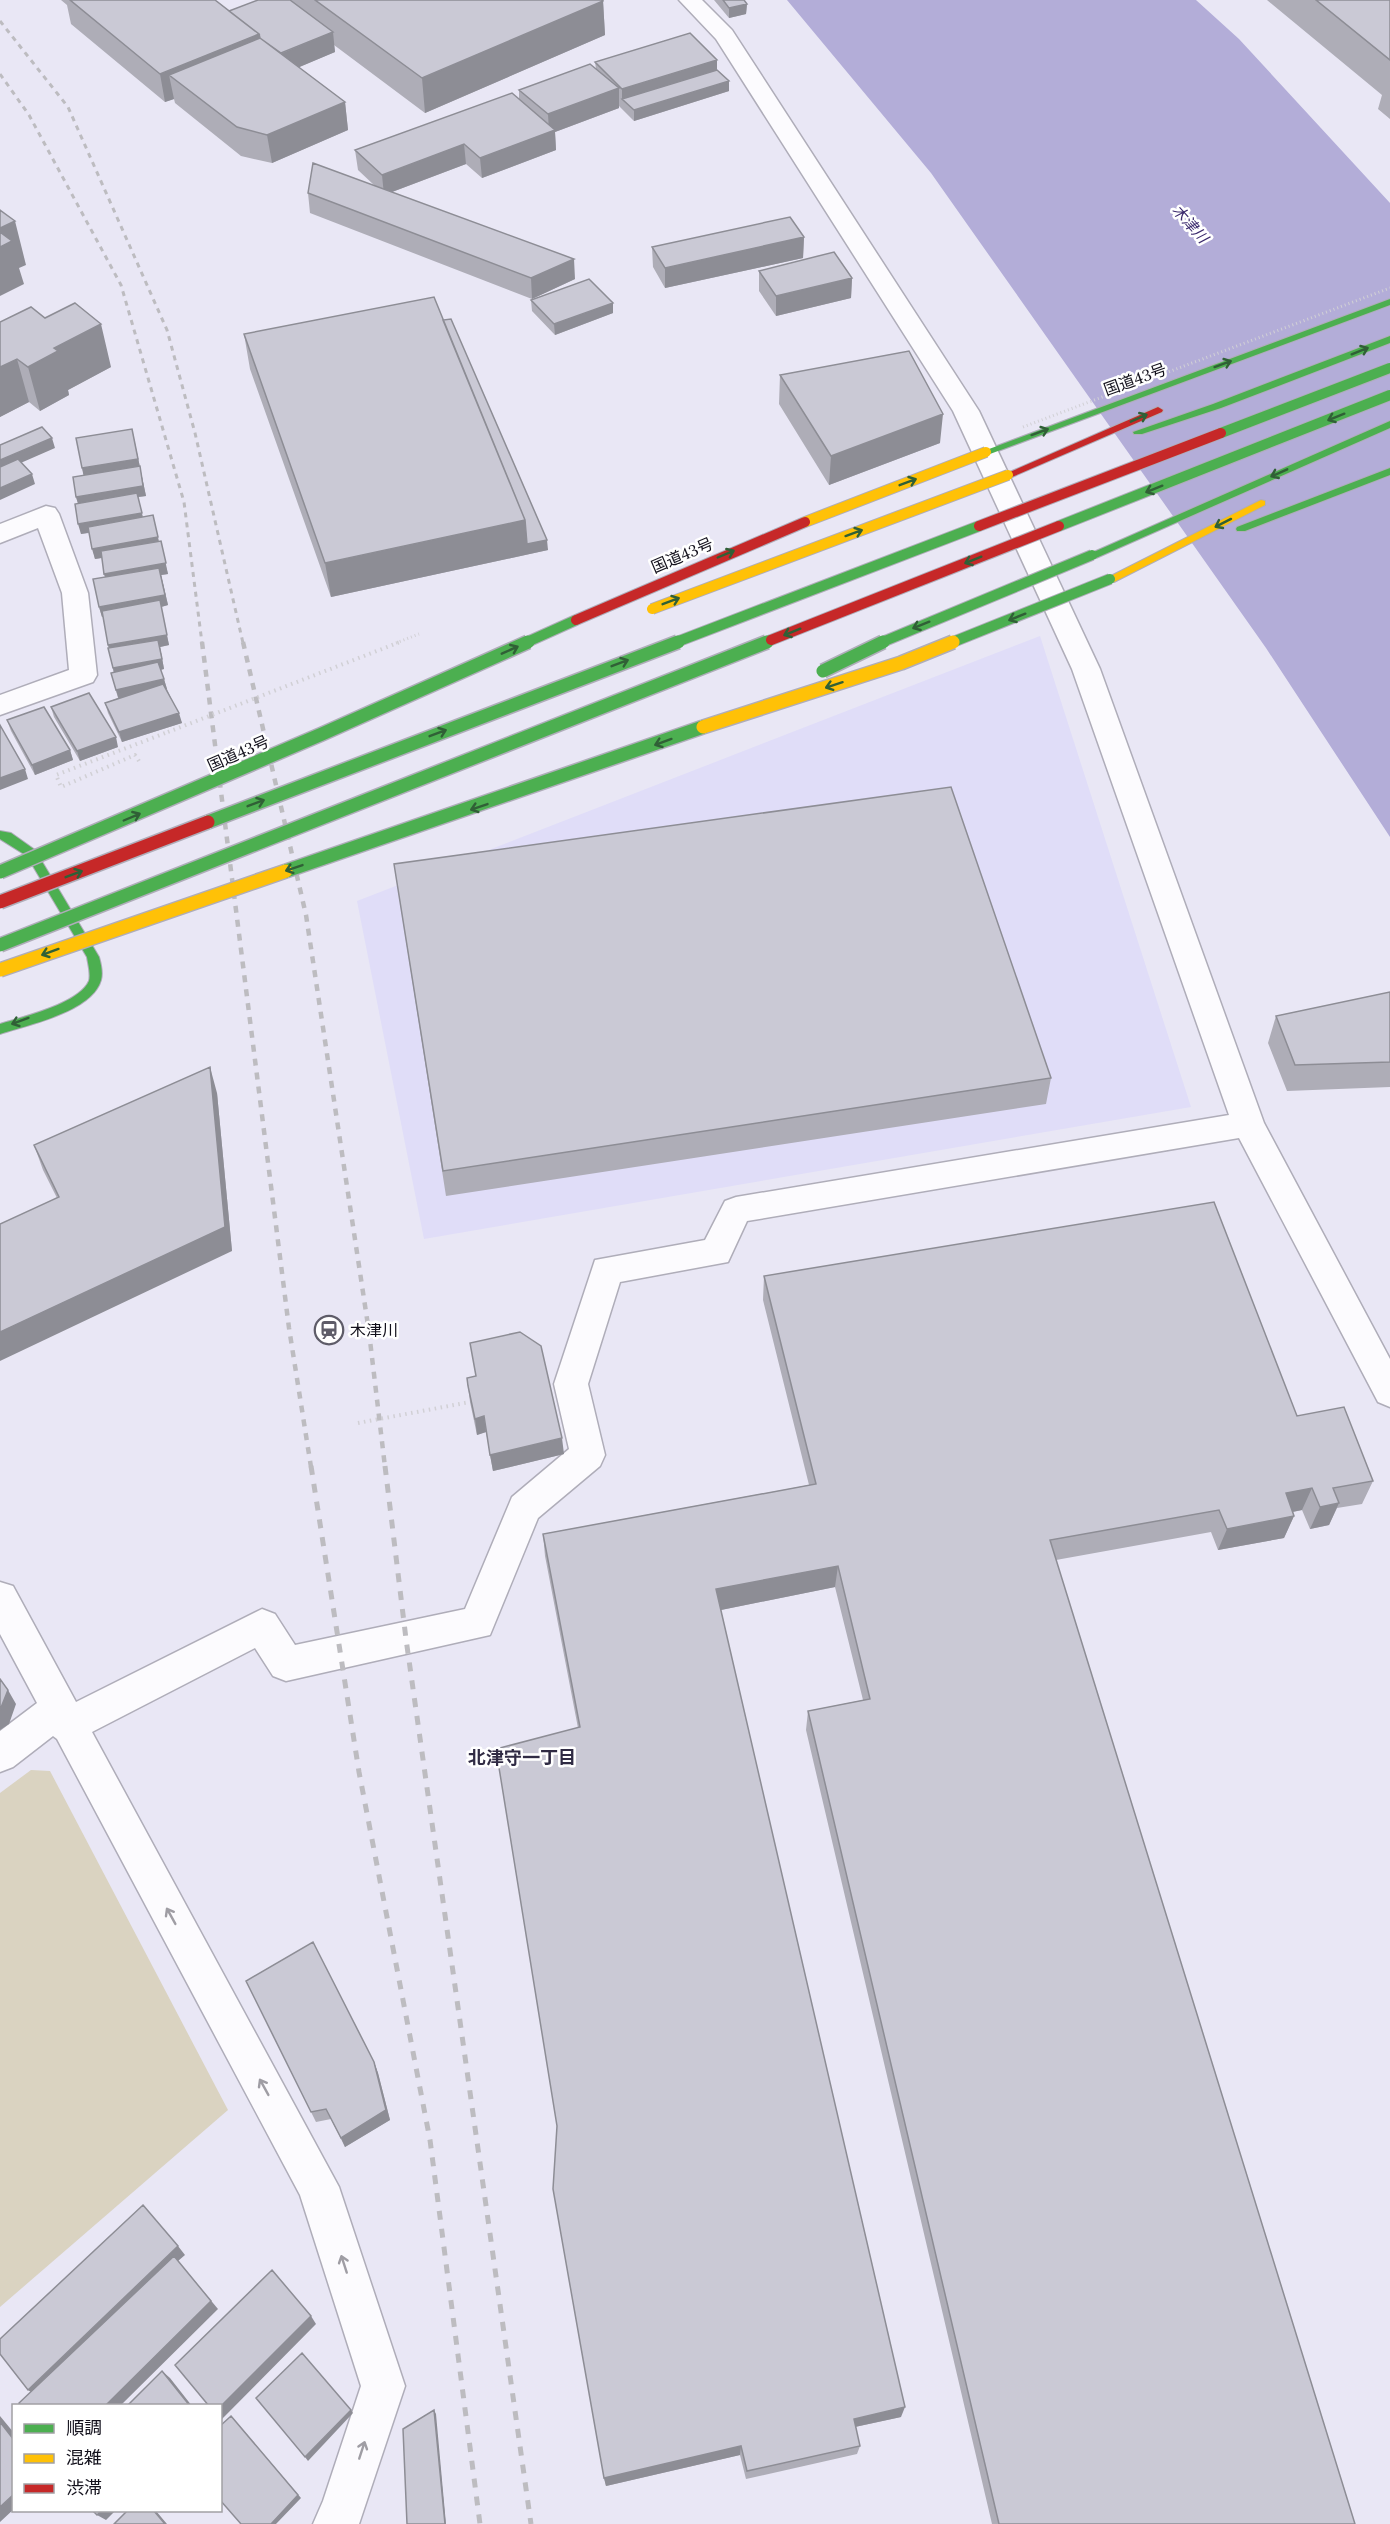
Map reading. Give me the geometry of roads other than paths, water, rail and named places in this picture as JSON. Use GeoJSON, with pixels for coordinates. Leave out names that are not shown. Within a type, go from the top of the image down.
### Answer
{"type":"FeatureCollection","features":[{"type":"Feature","properties":{"kind":"highway","name":"国道43号"},"geometry":{"type":"LineString","coordinates":[[0,872],[322,734],[768,536],[986,452],[1390,302]]}},
{"type":"Feature","properties":{"kind":"highway"},"geometry":{"type":"LineString","coordinates":[[634,616],[1008,475],[1217,406],[1390,339]]}},
{"type":"Feature","properties":{"kind":"highway"},"geometry":{"type":"LineString","coordinates":[[0,902],[1390,368]]}},
{"type":"Feature","properties":{"kind":"highway"},"geometry":{"type":"LineString","coordinates":[[0,945],[1390,395]]}},
{"type":"Feature","properties":{"kind":"highway"},"geometry":{"type":"LineString","coordinates":[[1008,475],[1167,406]]}},
{"type":"Feature","properties":{"kind":"highway"},"geometry":{"type":"LineString","coordinates":[[718,722],[890,638],[1092,555],[1390,424]]}},
{"type":"Feature","properties":{"kind":"highway"},"geometry":{"type":"LineString","coordinates":[[0,970],[718,722],[901,663],[1110,579],[1390,471]]}},
{"type":"Feature","properties":{"kind":"highway"},"geometry":{"type":"LineString","coordinates":[[1110,579],[1277,496]]}},
{"type":"Feature","properties":{"kind":"highway"},"geometry":{"type":"LineString","coordinates":[[322,734],[545,650]]}},
{"type":"Feature","properties":{"kind":"highway"},"geometry":{"type":"LineString","coordinates":[[0,835],[7,836],[31,853],[93,957],[96,971],[94,984],[81,996],[0,1029]]}},
{"type":"Feature","properties":{"kind":"street"},"geometry":{"type":"LineString","coordinates":[[690,0],[724,35],[966,411],[1086,669],[1248,1124],[1390,1392]]}},
{"type":"Feature","properties":{"kind":"street"},"geometry":{"type":"LineString","coordinates":[[0,534],[46,514],[75,593],[83,675],[0,705]]}},
{"type":"Feature","properties":{"kind":"street"},"geometry":{"type":"LineString","coordinates":[[0,1754],[63,1717],[262,1626],[286,1664],[477,1623],[524,1508],[588,1455],[571,1384],[607,1270],[716,1252],[736,1210],[1248,1124]]}},
{"type":"Feature","properties":{"kind":"street"},"geometry":{"type":"LineString","coordinates":[[0,1598],[318,2187],[383,2386],[350,2515]]}},
{"type":"Feature","properties":{"kind":"water","name":"木津川"},"geometry":{"type":"Polygon","coordinates":[[[787,0],[1196,0],[1239,39],[1390,203],[1390,837],[1266,648],[931,173],[787,0]]]}},
{"type":"Feature","properties":{"kind":"railway"},"geometry":{"type":"LineString","coordinates":[[0,21],[68,107],[167,330],[195,433],[243,643]]}},
{"type":"Feature","properties":{"kind":"railway"},"geometry":{"type":"LineString","coordinates":[[0,74],[29,115],[121,285],[184,502],[202,643]]}},
{"type":"Feature","properties":{"kind":"railway"},"geometry":{"type":"LineString","coordinates":[[202,642],[289,1328],[311,1467]]}},
{"type":"Feature","properties":{"kind":"railway"},"geometry":{"type":"LineString","coordinates":[[243,642],[306,915],[369,1332],[385,1467]]}},
{"type":"Feature","properties":{"kind":"railway"},"geometry":{"type":"LineString","coordinates":[[311,1466],[359,1772],[430,2140],[480,2524]]}},
{"type":"Feature","properties":{"kind":"railway"},"geometry":{"type":"LineString","coordinates":[[385,1466],[406,1639],[531,2524]]}},
{"type":"Feature","properties":{"kind":"place","name":"木津川"},"geometry":{"type":"Point","coordinates":[329,1330]}},
{"type":"Feature","properties":{"kind":"district","name":"北津守一丁目"},"geometry":{"type":"Point","coordinates":[522,1758]}}]}
